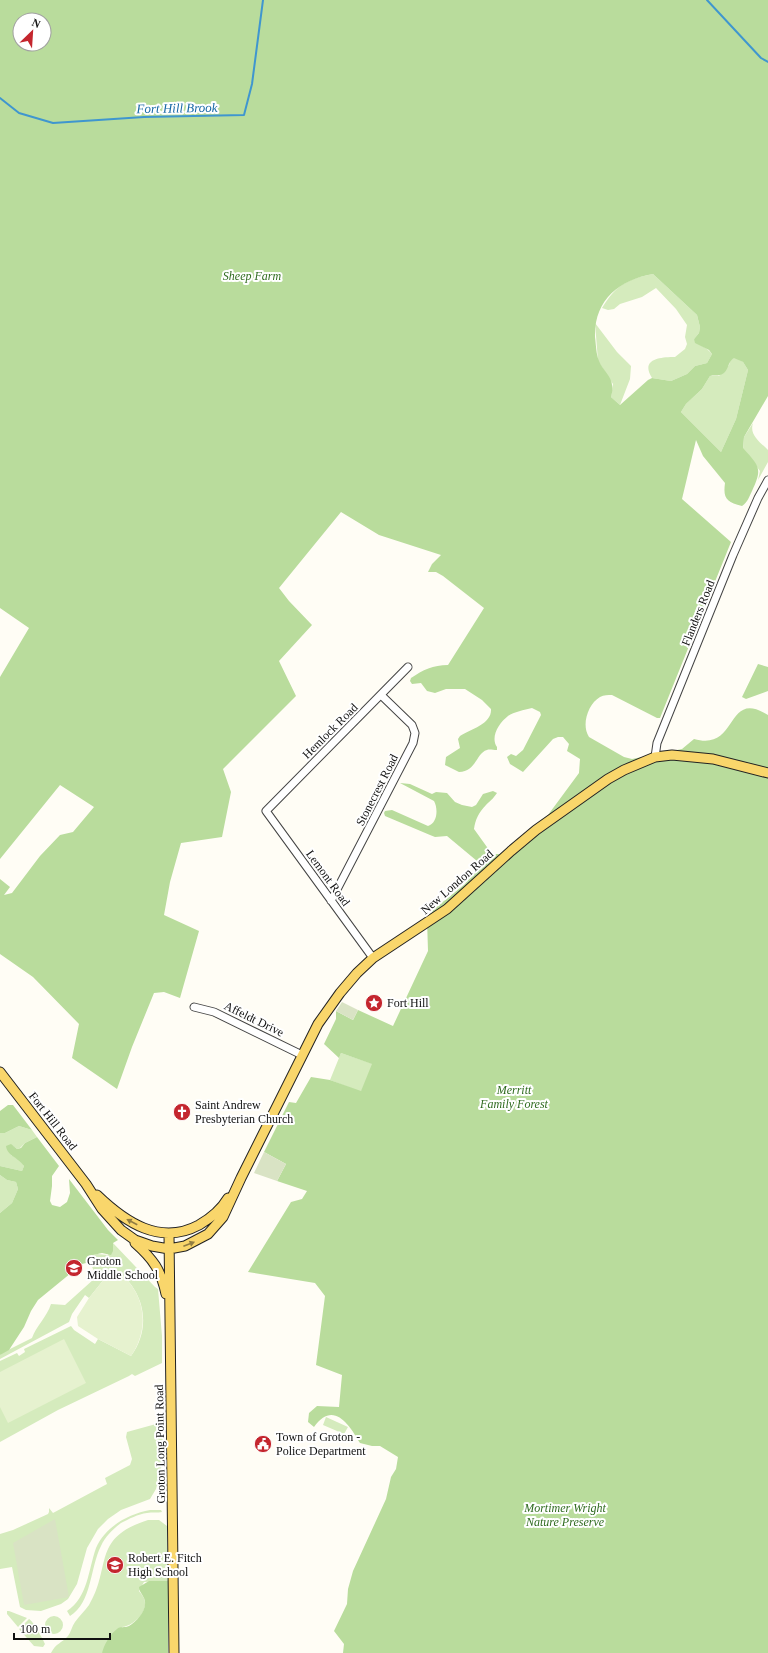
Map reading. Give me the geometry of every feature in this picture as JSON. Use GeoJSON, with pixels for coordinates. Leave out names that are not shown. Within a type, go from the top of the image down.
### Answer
{"type":"FeatureCollection","features":[{"type":"Feature","properties":{"kind":"main road","name":"New London Road"},"geometry":{"type":"LineString","coordinates":[[241,1178],[327,1008],[357,973],[373,958],[432,921],[511,851],[563,811],[608,779],[640,762],[655,757],[672,755],[693,756],[731,763],[768,773]]}},
{"type":"Feature","properties":{"kind":"main road","name":"Fort Hill Road"},"geometry":{"type":"LineString","coordinates":[[0,1072],[86,1184],[102,1209],[125,1234],[147,1245],[169,1248],[190,1244],[212,1230],[225,1214],[241,1178]]}},
{"type":"Feature","properties":{"kind":"main road","name":"Fort Hill Road"},"geometry":{"type":"LineString","coordinates":[[86,1184],[127,1220],[148,1229],[169,1234],[182,1232],[208,1219],[224,1204],[241,1178]]}},
{"type":"Feature","properties":{"kind":"main road"},"geometry":{"type":"LineString","coordinates":[[125,1234],[148,1255],[158,1268],[163,1282],[170,1327]]}},
{"type":"Feature","properties":{"kind":"main road","name":"Groton Long Point Road"},"geometry":{"type":"LineString","coordinates":[[169,1234],[174,1653]]}},
{"type":"Feature","properties":{"kind":"street","name":"Flanders Road"},"geometry":{"type":"LineString","coordinates":[[655,757],[657,743],[733,556],[758,498],[768,480]]}},
{"type":"Feature","properties":{"kind":"street","name":"Hemlock Road"},"geometry":{"type":"LineString","coordinates":[[266,811],[408,667]]}},
{"type":"Feature","properties":{"kind":"street","name":"Stonecrest Road"},"geometry":{"type":"LineString","coordinates":[[331,901],[338,891],[413,743],[415,733],[412,725],[381,695]]}},
{"type":"Feature","properties":{"kind":"street","name":"Lemont Road"},"geometry":{"type":"LineString","coordinates":[[266,811],[373,958]]}},
{"type":"Feature","properties":{"kind":"street","name":"Affeldt Drive"},"geometry":{"type":"LineString","coordinates":[[194,1007],[214,1012],[302,1055]]}},
{"type":"Feature","properties":{"kind":"green space"},"geometry":{"type":"Polygon","coordinates":[[[0,0],[768,0],[768,396],[744,437],[743,448],[756,463],[758,468],[757,477],[747,501],[742,506],[732,503],[725,496],[725,483],[703,456],[696,440],[682,499],[731,542],[660,718],[657,718],[612,695],[606,695],[600,697],[592,705],[587,715],[586,727],[589,737],[624,757],[632,759],[682,749],[694,739],[708,741],[718,737],[726,730],[738,714],[745,709],[754,709],[768,715],[768,1653],[343,1653],[344,1644],[334,1631],[347,1604],[348,1589],[353,1571],[386,1499],[391,1477],[396,1469],[398,1457],[380,1446],[360,1443],[346,1422],[334,1415],[328,1415],[321,1419],[314,1427],[308,1422],[309,1413],[317,1406],[339,1407],[342,1375],[316,1365],[325,1296],[315,1283],[248,1272],[291,1202],[302,1199],[307,1191],[277,1181],[286,1164],[264,1152],[289,1102],[296,1103],[311,1077],[330,1080],[361,1091],[372,1064],[341,1053],[339,1058],[324,1044],[336,1019],[336,1011],[353,1020],[358,1010],[393,1026],[428,951],[427,919],[434,909],[465,884],[477,868],[477,861],[447,836],[435,837],[385,816],[385,811],[392,810],[428,826],[434,822],[436,807],[434,801],[400,783],[410,784],[432,794],[436,792],[447,793],[455,802],[472,807],[476,805],[483,794],[493,791],[497,793],[479,813],[474,829],[492,854],[500,854],[548,815],[579,773],[580,759],[567,751],[569,744],[563,737],[553,739],[523,772],[510,764],[507,757],[511,754],[516,756],[523,750],[541,715],[540,712],[532,708],[513,713],[508,716],[496,730],[494,739],[497,750],[483,752],[469,769],[459,772],[445,765],[446,757],[460,748],[458,739],[460,736],[485,722],[488,719],[491,709],[482,700],[465,689],[446,689],[435,693],[427,691],[421,683],[412,684],[410,681],[411,678],[428,668],[448,665],[484,608],[443,576],[436,572],[428,572],[432,564],[441,555],[379,535],[341,512],[279,588],[312,625],[279,661],[296,696],[223,769],[231,792],[222,837],[181,843],[170,882],[164,915],[199,931],[180,998],[164,992],[154,993],[117,1089],[72,1058],[79,1024],[33,977],[0,954],[0,879],[10,887],[4,895],[12,893],[40,856],[60,835],[73,832],[94,807],[60,785],[0,859],[0,677],[29,628],[0,608],[0,0]],[[653,274],[629,281],[619,287],[604,302],[599,312],[595,337],[598,358],[600,364],[612,382],[611,397],[620,405],[648,380],[652,378],[671,381],[687,374],[695,366],[707,363],[712,354],[709,350],[695,343],[694,339],[699,333],[700,327],[697,315],[653,274]],[[734,358],[723,374],[710,376],[702,389],[686,404],[681,412],[721,452],[736,419],[748,370],[743,362],[734,358]]]}},
{"type":"Feature","properties":{"kind":"green space"},"geometry":{"type":"Polygon","coordinates":[[[653,274],[697,315],[700,327],[699,333],[694,339],[712,354],[707,363],[695,366],[687,374],[671,381],[652,378],[648,367],[653,360],[675,357],[685,349],[687,344],[685,337],[687,325],[676,309],[656,288],[642,297],[620,304],[614,309],[608,310],[602,308],[617,288],[623,284],[636,278],[653,274]]]}},
{"type":"Feature","properties":{"kind":"green space"},"geometry":{"type":"Polygon","coordinates":[[[595,323],[617,352],[631,366],[630,379],[620,405],[611,397],[613,384],[598,361],[595,323]]]}},
{"type":"Feature","properties":{"kind":"green space"},"geometry":{"type":"Polygon","coordinates":[[[734,357],[743,362],[748,370],[736,419],[721,452],[681,412],[686,404],[702,389],[710,376],[719,376],[734,357]]]}},
{"type":"Feature","properties":{"kind":"green space"},"geometry":{"type":"Polygon","coordinates":[[[753,423],[752,427],[754,435],[768,450],[768,462],[758,480],[760,471],[743,449],[744,437],[753,423]]]}},
{"type":"Feature","properties":{"kind":"green space"},"geometry":{"type":"Polygon","coordinates":[[[758,664],[768,667],[768,691],[746,699],[742,697],[758,664]]]}},
{"type":"Feature","properties":{"kind":"green space"},"geometry":{"type":"Polygon","coordinates":[[[342,1002],[358,1010],[353,1020],[336,1011],[342,1002]]]}},
{"type":"Feature","properties":{"kind":"green space"},"geometry":{"type":"Polygon","coordinates":[[[341,1053],[373,1064],[361,1092],[330,1080],[341,1053]]]}},
{"type":"Feature","properties":{"kind":"green space"},"geometry":{"type":"Polygon","coordinates":[[[8,1105],[13,1105],[32,1130],[19,1126],[5,1133],[0,1133],[0,1111],[8,1105]]]}},
{"type":"Feature","properties":{"kind":"green space"},"geometry":{"type":"Polygon","coordinates":[[[19,1126],[32,1130],[37,1137],[25,1143],[20,1148],[17,1149],[13,1146],[11,1155],[20,1160],[24,1166],[22,1171],[0,1166],[0,1133],[5,1133],[19,1126]]]}},
{"type":"Feature","properties":{"kind":"green space"},"geometry":{"type":"Polygon","coordinates":[[[37,1137],[59,1166],[52,1176],[50,1201],[52,1205],[60,1207],[67,1202],[70,1193],[69,1179],[108,1230],[118,1240],[113,1243],[113,1251],[111,1255],[102,1253],[93,1255],[90,1262],[82,1264],[38,1300],[24,1327],[9,1350],[0,1355],[0,1213],[12,1203],[18,1189],[16,1182],[7,1180],[0,1175],[0,1166],[22,1171],[24,1166],[19,1160],[8,1152],[6,1146],[11,1144],[17,1149],[21,1148],[25,1143],[37,1137]]]}},
{"type":"Feature","properties":{"kind":"green space"},"geometry":{"type":"Polygon","coordinates":[[[264,1152],[286,1164],[277,1181],[254,1173],[264,1152]]]}},
{"type":"Feature","properties":{"kind":"green space"},"geometry":{"type":"Polygon","coordinates":[[[0,1175],[7,1180],[16,1182],[18,1189],[12,1203],[0,1213],[0,1175]]]}},
{"type":"Feature","properties":{"kind":"green space"},"geometry":{"type":"Polygon","coordinates":[[[113,1243],[158,1289],[162,1336],[162,1363],[135,1376],[132,1374],[58,1410],[0,1442],[0,1361],[17,1353],[19,1356],[25,1352],[24,1349],[71,1326],[74,1330],[95,1344],[98,1339],[131,1356],[138,1344],[142,1332],[142,1308],[132,1286],[124,1276],[113,1268],[89,1298],[85,1295],[72,1314],[69,1322],[0,1359],[0,1355],[2,1353],[32,1338],[51,1304],[65,1305],[94,1279],[96,1276],[90,1262],[93,1255],[108,1255],[113,1243]]]}},
{"type":"Feature","properties":{"kind":"green space"},"geometry":{"type":"Polygon","coordinates":[[[113,1268],[124,1276],[132,1286],[138,1296],[142,1308],[143,1320],[141,1332],[138,1344],[131,1356],[98,1339],[78,1326],[77,1317],[89,1298],[113,1268]]]}},
{"type":"Feature","properties":{"kind":"green space"},"geometry":{"type":"Polygon","coordinates":[[[64,1339],[86,1383],[8,1423],[0,1407],[0,1372],[64,1339]]]}},
{"type":"Feature","properties":{"kind":"green space"},"geometry":{"type":"Polygon","coordinates":[[[326,1417],[348,1427],[344,1434],[323,1425],[326,1417]]]}},
{"type":"Feature","properties":{"kind":"green space"},"geometry":{"type":"Polygon","coordinates":[[[156,1424],[162,1424],[163,1426],[163,1460],[156,1489],[150,1499],[121,1510],[108,1519],[98,1529],[87,1548],[77,1584],[68,1599],[61,1604],[41,1611],[26,1610],[20,1607],[12,1567],[0,1569],[0,1534],[13,1530],[48,1514],[49,1508],[53,1513],[107,1484],[105,1478],[130,1465],[132,1459],[126,1437],[127,1432],[156,1424]]]}},
{"type":"Feature","properties":{"kind":"green space"},"geometry":{"type":"Polygon","coordinates":[[[150,1510],[161,1510],[162,1512],[149,1513],[134,1517],[121,1523],[107,1536],[97,1555],[90,1584],[83,1603],[70,1616],[67,1611],[74,1605],[83,1591],[96,1548],[105,1534],[126,1518],[150,1510]]]}},
{"type":"Feature","properties":{"kind":"green space"},"geometry":{"type":"Polygon","coordinates":[[[55,1519],[69,1597],[24,1605],[13,1543],[55,1519]]]}},
{"type":"Feature","properties":{"kind":"green space"},"geometry":{"type":"Polygon","coordinates":[[[148,1520],[159,1520],[167,1526],[168,1581],[144,1582],[139,1591],[145,1601],[145,1607],[141,1615],[134,1622],[122,1627],[102,1653],[51,1653],[55,1647],[68,1636],[75,1622],[89,1605],[96,1591],[110,1545],[118,1536],[130,1527],[148,1520]]]}},
{"type":"Feature","properties":{"kind":"green space"},"geometry":{"type":"Polygon","coordinates":[[[149,1581],[168,1581],[168,1653],[102,1653],[114,1631],[118,1628],[129,1626],[142,1613],[145,1607],[145,1602],[139,1587],[149,1581]]]}},
{"type":"Feature","properties":{"kind":"green space"},"geometry":{"type":"Polygon","coordinates":[[[7,1611],[27,1618],[18,1627],[7,1614],[7,1611]]]}},
{"type":"Feature","properties":{"kind":"green space"},"geometry":{"type":"Polygon","coordinates":[[[50,1616],[58,1616],[63,1621],[61,1632],[58,1634],[50,1634],[45,1629],[45,1621],[50,1616]]]}},
{"type":"Feature","properties":{"kind":"green space"},"geometry":{"type":"Polygon","coordinates":[[[29,1619],[35,1626],[45,1644],[43,1647],[34,1646],[19,1629],[29,1619]]]}},
{"type":"Feature","properties":{"kind":"waterway","name":"Fort Hill Brook"},"geometry":{"type":"LineString","coordinates":[[0,98],[19,113],[53,123],[144,117],[244,115],[252,84],[263,0]]}},
{"type":"Feature","properties":{"kind":"waterway"},"geometry":{"type":"LineString","coordinates":[[707,0],[761,58],[768,62]]}},
{"type":"Feature","properties":{"kind":"place","name":"Fort Hill"},"geometry":{"type":"Point","coordinates":[374,1003]}},
{"type":"Feature","properties":{"kind":"place","name":"Saint Andrew Presbyterian Church"},"geometry":{"type":"Point","coordinates":[182,1112]}},
{"type":"Feature","properties":{"kind":"place","name":"Groton Middle School"},"geometry":{"type":"Point","coordinates":[74,1268]}},
{"type":"Feature","properties":{"kind":"place","name":"Town of Groton - Police Department"},"geometry":{"type":"Point","coordinates":[263,1444]}},
{"type":"Feature","properties":{"kind":"place","name":"Robert E. Fitch High School"},"geometry":{"type":"Point","coordinates":[115,1565]}},
{"type":"Feature","properties":{"kind":"park label","name":"Sheep Farm"},"geometry":{"type":"Point","coordinates":[252,276]}},
{"type":"Feature","properties":{"kind":"park label","name":"Merritt Family Forest"},"geometry":{"type":"Point","coordinates":[514,1097]}},
{"type":"Feature","properties":{"kind":"park label","name":"Mortimer Wright Nature Preserve"},"geometry":{"type":"Point","coordinates":[565,1515]}}]}
